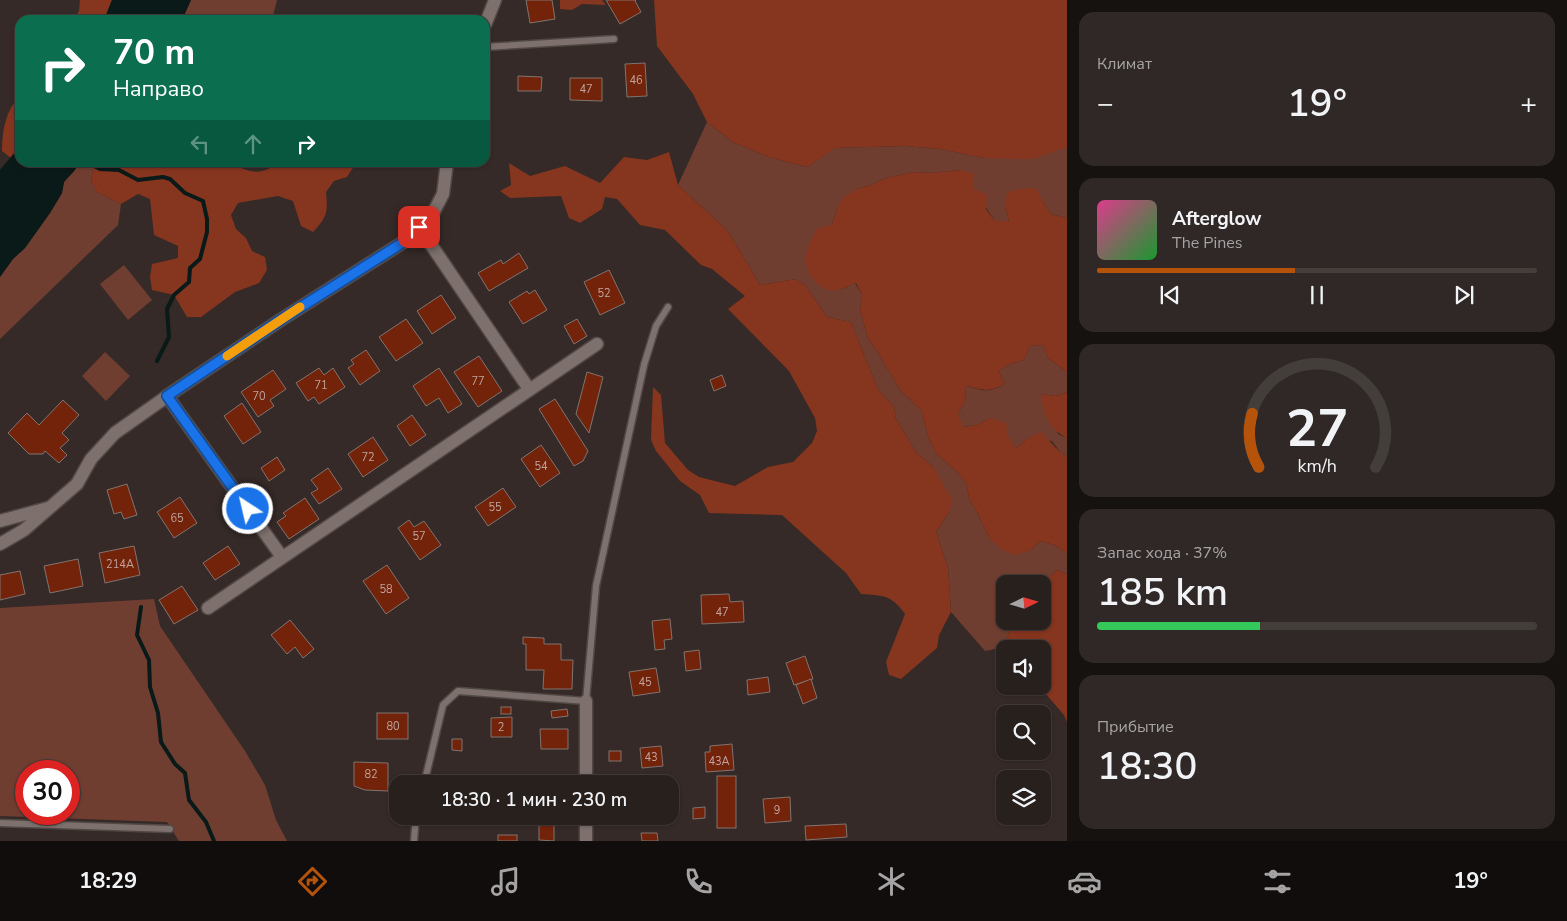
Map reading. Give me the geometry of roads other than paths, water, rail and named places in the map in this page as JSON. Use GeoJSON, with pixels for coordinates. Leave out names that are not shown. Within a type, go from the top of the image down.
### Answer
{"type":"FeatureCollection","features":[{"type":"Feature","properties":{"kind":"street"},"geometry":{"type":"LineString","coordinates":[[489,15],[495,0]]}},
{"type":"Feature","properties":{"kind":"street"},"geometry":{"type":"LineString","coordinates":[[0,544],[24,530],[77,484],[91,459],[115,433],[282,319],[402,243],[431,217],[443,194],[447,167]]}},
{"type":"Feature","properties":{"kind":"street"},"geometry":{"type":"LineString","coordinates":[[419,227],[529,389]]}},
{"type":"Feature","properties":{"kind":"street"},"geometry":{"type":"LineString","coordinates":[[208,608],[597,344]]}},
{"type":"Feature","properties":{"kind":"street"},"geometry":{"type":"LineString","coordinates":[[167,396],[282,557]]}},
{"type":"Feature","properties":{"kind":"street"},"geometry":{"type":"LineString","coordinates":[[0,521],[51,508]]}},
{"type":"Feature","properties":{"kind":"street"},"geometry":{"type":"LineString","coordinates":[[586,702],[586,775]]}},
{"type":"Feature","properties":{"kind":"street"},"geometry":{"type":"LineString","coordinates":[[586,825],[586,841]]}},
{"type":"Feature","properties":{"kind":"lane"},"geometry":{"type":"LineString","coordinates":[[490,47],[614,39]]}},
{"type":"Feature","properties":{"kind":"lane"},"geometry":{"type":"LineString","coordinates":[[426,775],[443,705],[458,691],[586,702],[596,586],[644,365],[656,326],[668,307]]}},
{"type":"Feature","properties":{"kind":"lane"},"geometry":{"type":"LineString","coordinates":[[0,823],[170,829]]}},
{"type":"Feature","properties":{"kind":"lane"},"geometry":{"type":"LineString","coordinates":[[414,841],[415,825]]}},
{"type":"Feature","properties":{"kind":"waterway"},"geometry":{"type":"LineString","coordinates":[[96,167],[119,170],[138,180],[163,177],[170,179],[185,193],[203,201],[207,219],[207,232],[200,259],[190,268],[189,282],[174,295],[167,309],[169,337],[157,361]]}},
{"type":"Feature","properties":{"kind":"waterway"},"geometry":{"type":"LineString","coordinates":[[141,607],[137,635],[149,660],[150,687],[158,713],[161,742],[175,764],[185,773],[189,800],[206,822],[214,841]]}}]}
